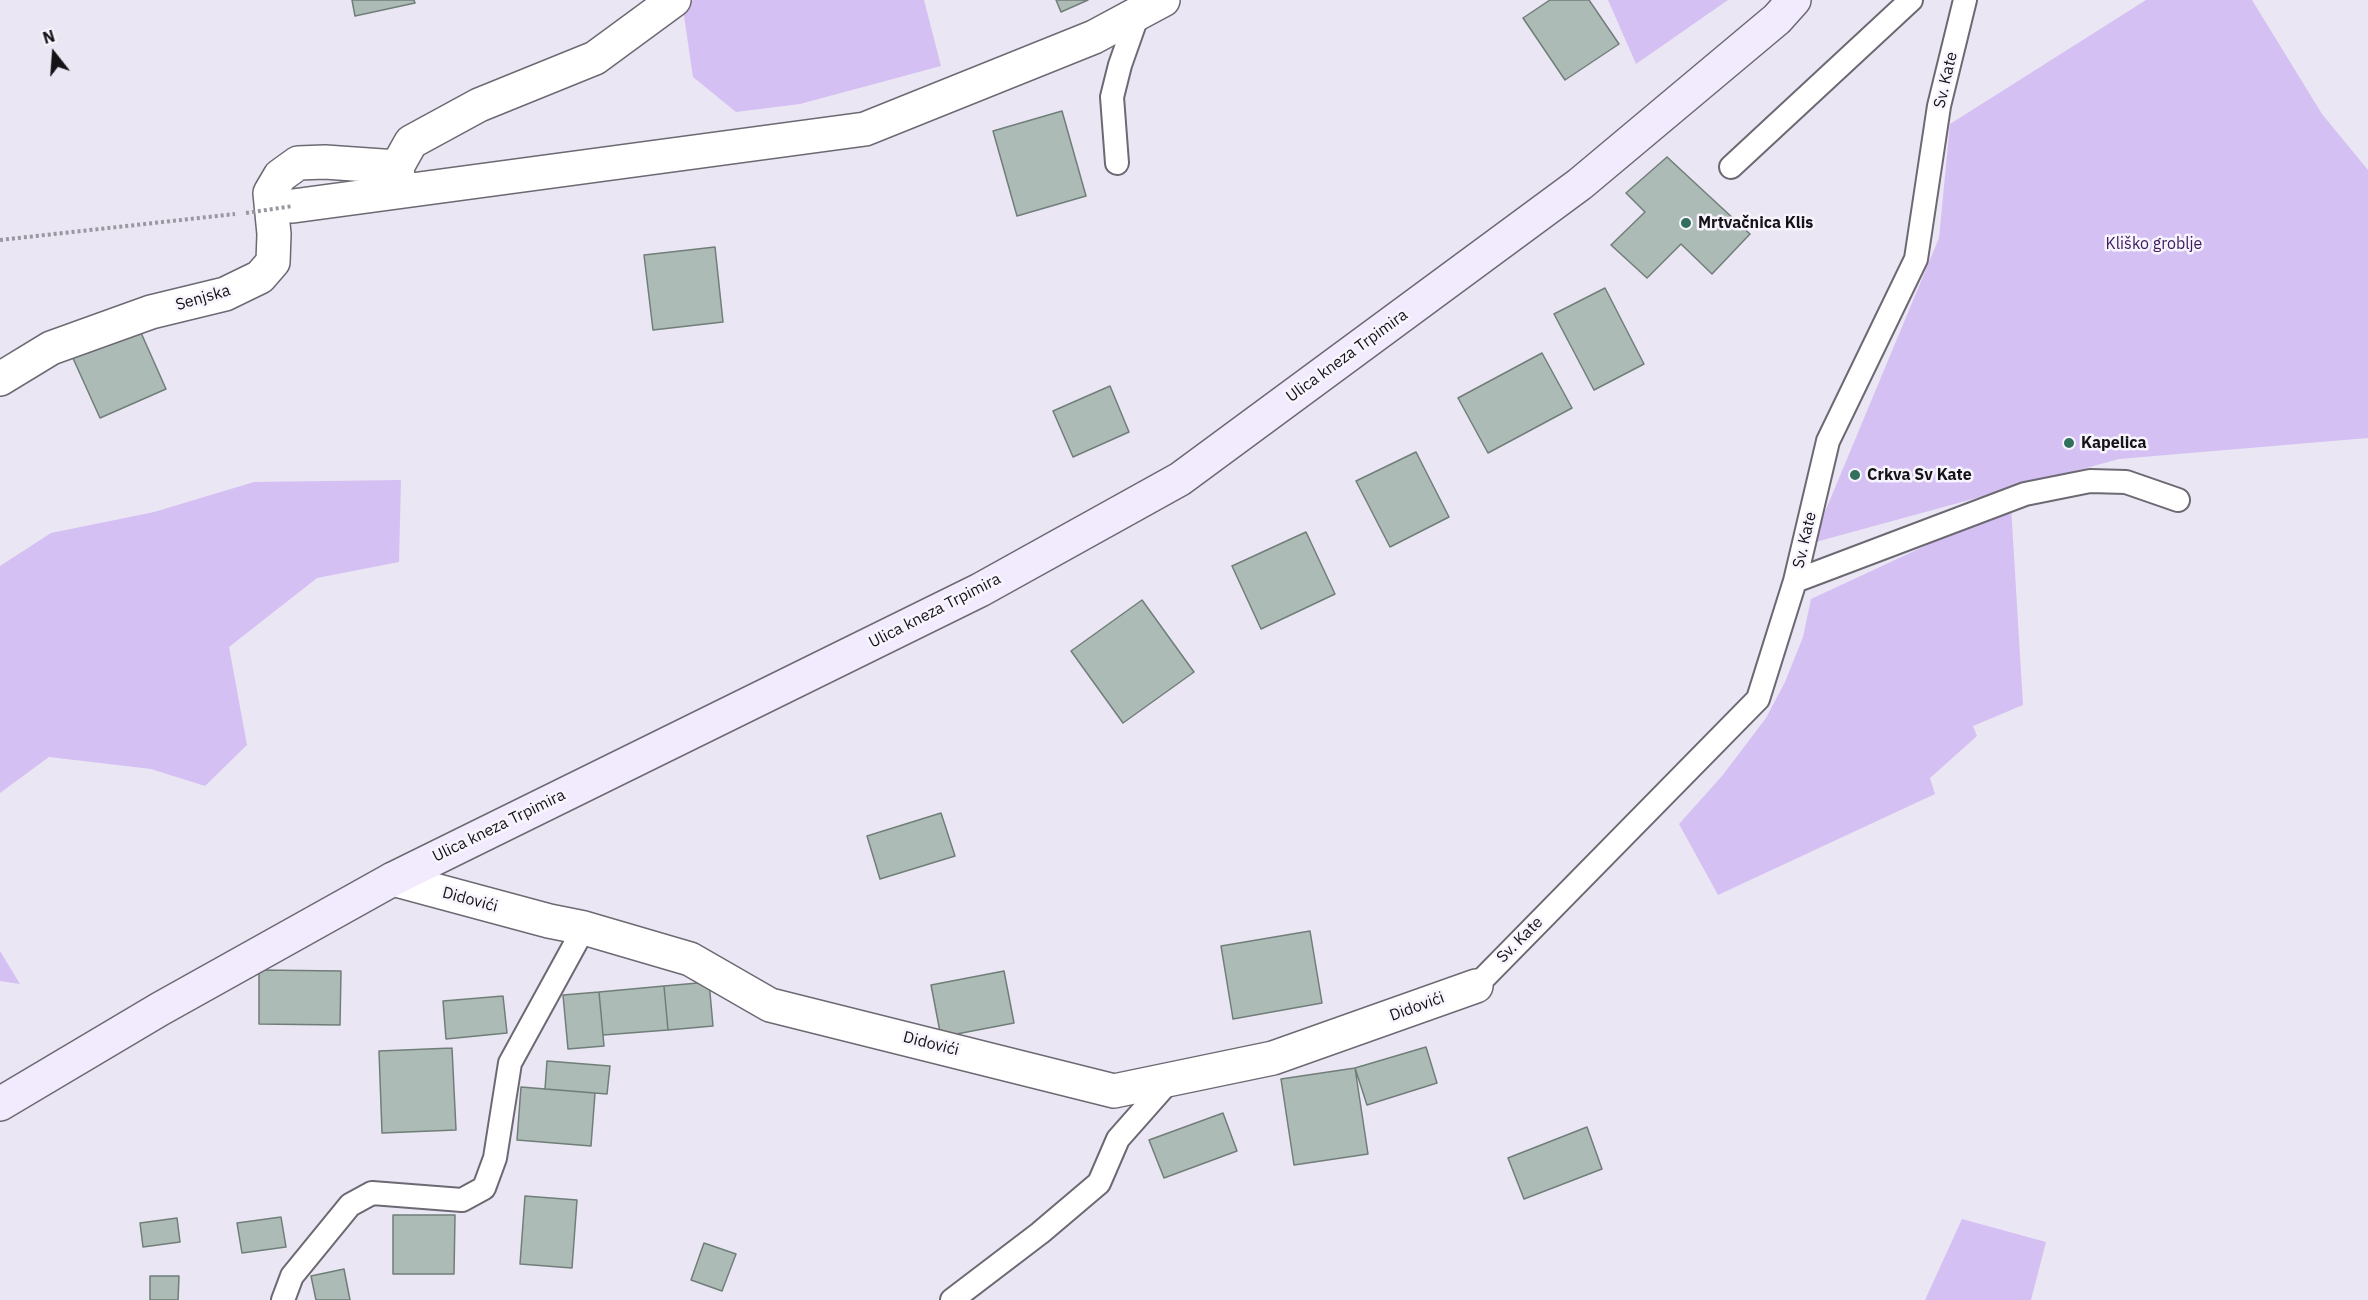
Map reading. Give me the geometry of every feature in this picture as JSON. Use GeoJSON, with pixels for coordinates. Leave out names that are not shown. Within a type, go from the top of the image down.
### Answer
{"type":"FeatureCollection","features":[{"type":"Feature","properties":{"kind":"main road","name":"Ulica kneza Trpimira"},"geometry":{"type":"LineString","coordinates":[[0,1104],[160,1009],[393,879],[980,590],[1180,479],[1580,184],[1777,19],[1794,0]]}},
{"type":"Feature","properties":{"kind":"street"},"geometry":{"type":"LineString","coordinates":[[398,179],[411,142],[479,105],[595,58],[674,0]]}},
{"type":"Feature","properties":{"kind":"street"},"geometry":{"type":"LineString","coordinates":[[293,206],[398,179],[865,129],[1094,37],[1150,7]]}},
{"type":"Feature","properties":{"kind":"street","name":"Senjska"},"geometry":{"type":"LineString","coordinates":[[0,378],[51,348],[151,312],[225,294],[260,277],[273,262],[274,234],[270,193],[280,176],[298,164],[324,162],[398,179]]}},
{"type":"Feature","properties":{"kind":"street","name":"Didovići"},"geometry":{"type":"LineString","coordinates":[[393,879],[549,921],[584,928],[690,959],[770,1005],[1114,1091],[1273,1058],[1476,986]]}},
{"type":"Feature","properties":{"kind":"lane"},"geometry":{"type":"LineString","coordinates":[[1731,167],[1911,0]]}},
{"type":"Feature","properties":{"kind":"lane","name":"Sv. Kate"},"geometry":{"type":"LineString","coordinates":[[1476,986],[1758,699],[1795,581],[1828,441],[1916,259],[1939,106],[1965,0]]}},
{"type":"Feature","properties":{"kind":"lane"},"geometry":{"type":"LineString","coordinates":[[1117,163],[1112,97],[1120,65],[1150,7]]}},
{"type":"Feature","properties":{"kind":"lane"},"geometry":{"type":"LineString","coordinates":[[1795,581],[2025,494],[2090,481],[2126,482],[2178,500]]}},
{"type":"Feature","properties":{"kind":"lane"},"geometry":{"type":"LineString","coordinates":[[284,1300],[292,1276],[350,1205],[372,1193],[462,1200],[484,1188],[495,1158],[510,1063],[584,928]]}},
{"type":"Feature","properties":{"kind":"lane"},"geometry":{"type":"LineString","coordinates":[[952,1300],[1040,1233],[1099,1183],[1118,1139],[1171,1079]]}},
{"type":"Feature","properties":{"kind":"path"},"geometry":{"type":"LineString","coordinates":[[0,240],[293,206]]}},
{"type":"Feature","properties":{"kind":"green space"},"geometry":{"type":"Polygon","coordinates":[[[693,0],[924,0],[941,66],[800,104],[736,112],[693,77],[683,9],[693,0]]]}},
{"type":"Feature","properties":{"kind":"green space"},"geometry":{"type":"Polygon","coordinates":[[[1608,0],[1728,0],[1636,64],[1608,0]]]}},
{"type":"Feature","properties":{"kind":"green space","name":"Kliško groblje"},"geometry":{"type":"Polygon","coordinates":[[[2146,0],[2252,0],[2322,114],[2368,170],[2368,438],[2119,459],[1812,543],[1939,238],[1950,124],[2146,0]]]}},
{"type":"Feature","properties":{"kind":"green space"},"geometry":{"type":"Polygon","coordinates":[[[401,480],[399,562],[317,578],[229,647],[247,745],[205,786],[151,769],[49,757],[0,793],[0,566],[51,533],[154,512],[254,482],[401,480]]]}},
{"type":"Feature","properties":{"kind":"green space"},"geometry":{"type":"Polygon","coordinates":[[[2011,506],[2023,705],[1973,726],[1977,736],[1930,778],[1935,794],[1718,895],[1679,824],[1722,776],[1766,718],[1785,682],[1803,637],[1811,599],[2011,506]]]}},
{"type":"Feature","properties":{"kind":"green space"},"geometry":{"type":"Polygon","coordinates":[[[0,951],[20,984],[0,981],[0,951]]]}},
{"type":"Feature","properties":{"kind":"green space"},"geometry":{"type":"Polygon","coordinates":[[[1962,1219],[2046,1242],[2031,1300],[1925,1300],[1962,1219]]]}},
{"type":"Feature","properties":{"kind":"building"},"geometry":{"type":"Polygon","coordinates":[[[352,0],[414,0],[415,3],[355,16],[352,0]]]}},
{"type":"Feature","properties":{"kind":"building"},"geometry":{"type":"Polygon","coordinates":[[[1056,0],[1088,0],[1061,12],[1056,0]]]}},
{"type":"Feature","properties":{"kind":"building"},"geometry":{"type":"Polygon","coordinates":[[[1550,0],[1589,0],[1619,44],[1565,80],[1523,18],[1550,0]]]}},
{"type":"Feature","properties":{"kind":"building"},"geometry":{"type":"Polygon","coordinates":[[[1062,111],[1086,196],[1017,216],[993,131],[1062,111]]]}},
{"type":"Feature","properties":{"kind":"building","name":"Mrtvačnica Klis"},"geometry":{"type":"Polygon","coordinates":[[[1667,157],[1750,234],[1712,274],[1681,244],[1647,278],[1611,245],[1645,212],[1626,193],[1667,157]]]}},
{"type":"Feature","properties":{"kind":"building"},"geometry":{"type":"Polygon","coordinates":[[[715,247],[723,322],[653,330],[644,255],[715,247]]]}},
{"type":"Feature","properties":{"kind":"building"},"geometry":{"type":"Polygon","coordinates":[[[1605,288],[1644,364],[1594,390],[1554,314],[1605,288]]]}},
{"type":"Feature","properties":{"kind":"building"},"geometry":{"type":"Polygon","coordinates":[[[138,326],[166,389],[100,418],[72,356],[138,326]]]}},
{"type":"Feature","properties":{"kind":"building"},"geometry":{"type":"Polygon","coordinates":[[[1542,353],[1572,408],[1488,453],[1458,398],[1542,353]]]}},
{"type":"Feature","properties":{"kind":"building"},"geometry":{"type":"Polygon","coordinates":[[[1110,386],[1129,432],[1073,457],[1053,411],[1110,386]]]}},
{"type":"Feature","properties":{"kind":"building"},"geometry":{"type":"Polygon","coordinates":[[[1416,452],[1449,517],[1390,547],[1356,481],[1416,452]]]}},
{"type":"Feature","properties":{"kind":"building"},"geometry":{"type":"Polygon","coordinates":[[[1306,532],[1335,594],[1261,629],[1232,566],[1306,532]]]}},
{"type":"Feature","properties":{"kind":"building"},"geometry":{"type":"Polygon","coordinates":[[[1142,600],[1194,672],[1123,723],[1071,651],[1142,600]]]}},
{"type":"Feature","properties":{"kind":"building"},"geometry":{"type":"Polygon","coordinates":[[[941,813],[955,856],[880,879],[867,836],[941,813]]]}},
{"type":"Feature","properties":{"kind":"building"},"geometry":{"type":"Polygon","coordinates":[[[1310,931],[1322,1003],[1233,1019],[1221,946],[1310,931]]]}},
{"type":"Feature","properties":{"kind":"building"},"geometry":{"type":"Polygon","coordinates":[[[259,970],[341,971],[340,1025],[259,1024],[259,970]]]}},
{"type":"Feature","properties":{"kind":"building"},"geometry":{"type":"Polygon","coordinates":[[[1004,971],[1014,1023],[941,1037],[931,985],[1004,971]]]}},
{"type":"Feature","properties":{"kind":"building"},"geometry":{"type":"Polygon","coordinates":[[[709,982],[713,1026],[668,1030],[664,986],[709,982]]]}},
{"type":"Feature","properties":{"kind":"building"},"geometry":{"type":"Polygon","coordinates":[[[664,986],[668,1030],[603,1035],[599,992],[664,986]]]}},
{"type":"Feature","properties":{"kind":"building"},"geometry":{"type":"Polygon","coordinates":[[[599,992],[604,1046],[568,1049],[563,995],[599,992]]]}},
{"type":"Feature","properties":{"kind":"building"},"geometry":{"type":"Polygon","coordinates":[[[503,996],[507,1033],[446,1039],[443,1001],[503,996]]]}},
{"type":"Feature","properties":{"kind":"building"},"geometry":{"type":"Polygon","coordinates":[[[1426,1047],[1437,1083],[1367,1105],[1355,1068],[1426,1047]]]}},
{"type":"Feature","properties":{"kind":"building"},"geometry":{"type":"Polygon","coordinates":[[[452,1048],[456,1130],[382,1133],[379,1051],[452,1048]]]}},
{"type":"Feature","properties":{"kind":"building"},"geometry":{"type":"Polygon","coordinates":[[[547,1061],[610,1066],[607,1094],[545,1089],[547,1061]]]}},
{"type":"Feature","properties":{"kind":"building"},"geometry":{"type":"Polygon","coordinates":[[[1355,1068],[1368,1154],[1294,1165],[1281,1079],[1355,1068]]]}},
{"type":"Feature","properties":{"kind":"building"},"geometry":{"type":"Polygon","coordinates":[[[521,1087],[595,1093],[591,1146],[517,1140],[521,1087]]]}},
{"type":"Feature","properties":{"kind":"building"},"geometry":{"type":"Polygon","coordinates":[[[1223,1113],[1237,1151],[1164,1178],[1149,1140],[1223,1113]]]}},
{"type":"Feature","properties":{"kind":"building"},"geometry":{"type":"Polygon","coordinates":[[[1587,1127],[1602,1169],[1524,1199],[1508,1158],[1587,1127]]]}},
{"type":"Feature","properties":{"kind":"building"},"geometry":{"type":"Polygon","coordinates":[[[525,1196],[577,1200],[572,1268],[520,1264],[525,1196]]]}},
{"type":"Feature","properties":{"kind":"building"},"geometry":{"type":"Polygon","coordinates":[[[393,1215],[455,1215],[454,1274],[393,1274],[393,1215]]]}},
{"type":"Feature","properties":{"kind":"building"},"geometry":{"type":"Polygon","coordinates":[[[281,1217],[286,1247],[242,1253],[237,1223],[281,1217]]]}},
{"type":"Feature","properties":{"kind":"building"},"geometry":{"type":"Polygon","coordinates":[[[177,1218],[180,1242],[143,1247],[140,1223],[177,1218]]]}},
{"type":"Feature","properties":{"kind":"building"},"geometry":{"type":"Polygon","coordinates":[[[704,1243],[736,1254],[722,1291],[691,1280],[704,1243]]]}},
{"type":"Feature","properties":{"kind":"building"},"geometry":{"type":"Polygon","coordinates":[[[344,1269],[350,1300],[316,1300],[311,1276],[344,1269]]]}},
{"type":"Feature","properties":{"kind":"building"},"geometry":{"type":"Polygon","coordinates":[[[150,1276],[179,1276],[178,1300],[150,1300],[150,1276]]]}},
{"type":"Feature","properties":{"kind":"place","name":"Mrtvačnica Klis"},"geometry":{"type":"Point","coordinates":[1686,223]}},
{"type":"Feature","properties":{"kind":"place","name":"Kapelica"},"geometry":{"type":"Point","coordinates":[2069,443]}},
{"type":"Feature","properties":{"kind":"place","name":"Crkva Sv Kate"},"geometry":{"type":"Point","coordinates":[1855,475]}}]}
